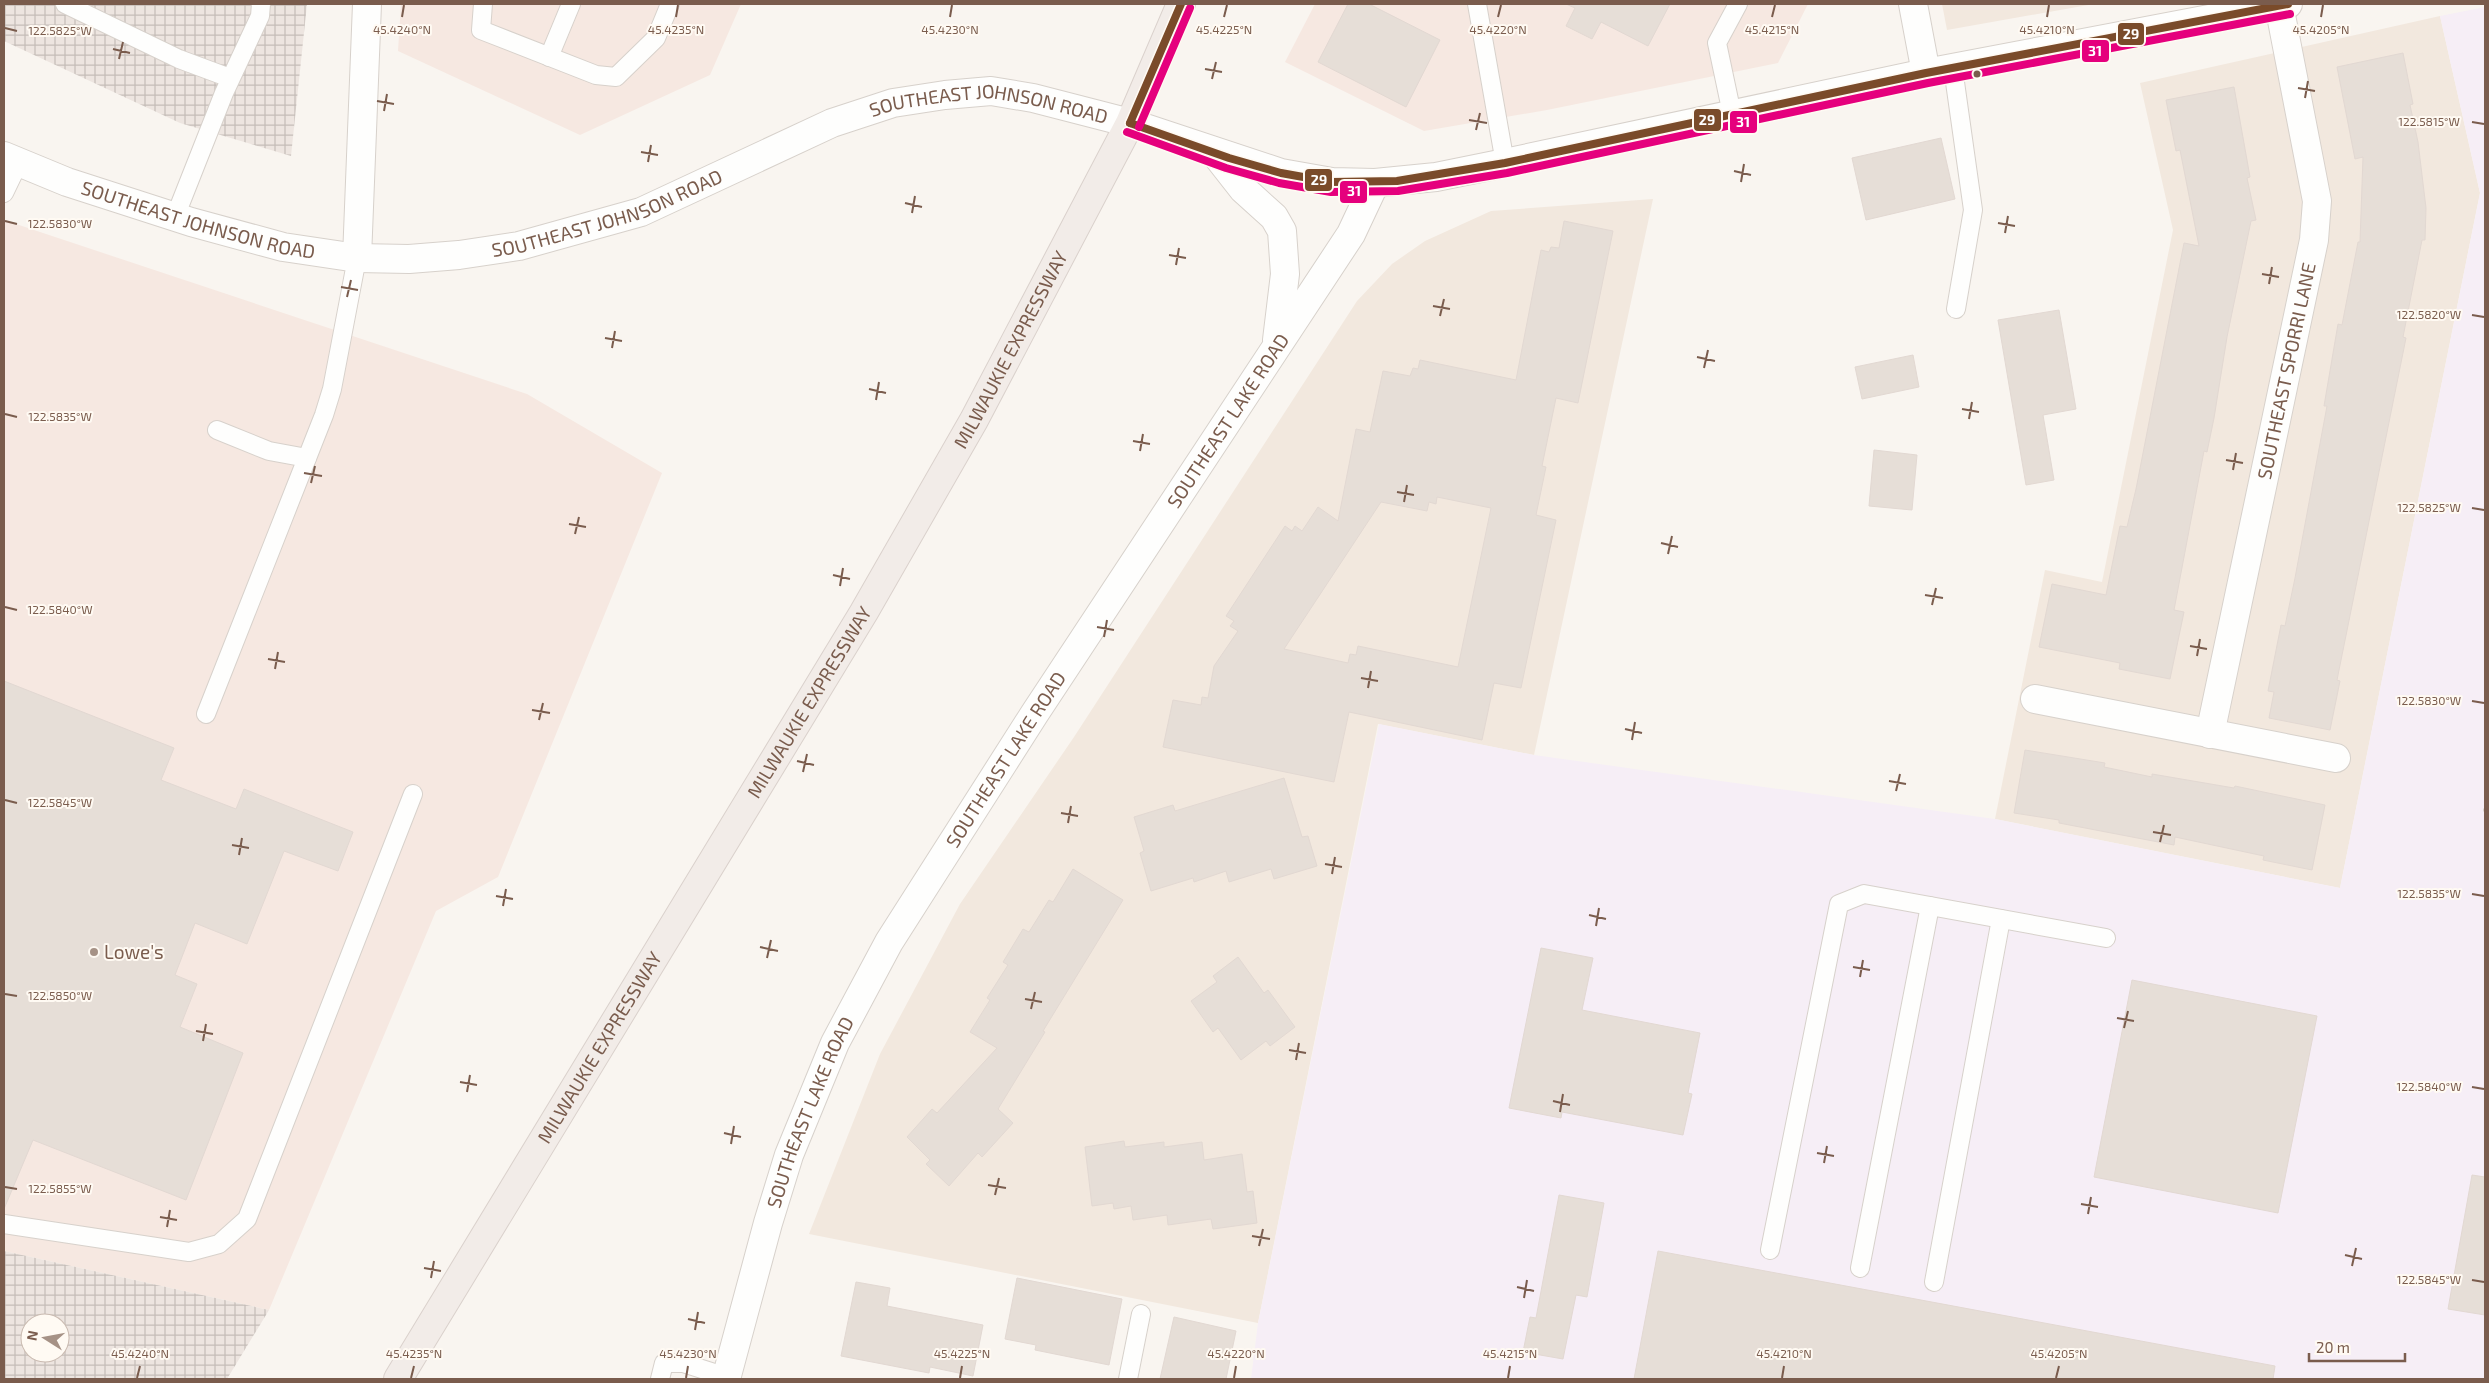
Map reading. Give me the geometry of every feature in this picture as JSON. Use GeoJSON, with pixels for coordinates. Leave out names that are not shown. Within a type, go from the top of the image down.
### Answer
{"type":"FeatureCollection","features":[{"type":"Feature","properties":{"kind":"highway","name":"MILWAUKIE EXPRESSWAY"},"geometry":{"type":"LineString","coordinates":[[398,1379],[864,612],[1010,353],[1130,123],[1180,4]]}},
{"type":"Feature","properties":{"kind":"street"},"geometry":{"type":"LineString","coordinates":[[356,258],[367,4]]}},
{"type":"Feature","properties":{"kind":"street"},"geometry":{"type":"LineString","coordinates":[[1913,4],[1926,73]]}},
{"type":"Feature","properties":{"kind":"street","name":"SOUTHEAST JOHNSON ROAD"},"geometry":{"type":"LineString","coordinates":[[11,160],[67,182],[175,217],[283,247],[356,258],[408,259],[458,256],[554,237],[641,212],[832,123],[893,103],[945,95],[991,91],[1033,98],[1130,123],[1214,152],[1306,179],[1375,183],[1436,177],[1926,73],[2284,5]]}},
{"type":"Feature","properties":{"kind":"street","name":"SOUTHEAST SPORRI LANE"},"geometry":{"type":"LineString","coordinates":[[2210,734],[2314,240],[2317,201],[2284,5]]}},
{"type":"Feature","properties":{"kind":"street"},"geometry":{"type":"LineString","coordinates":[[1214,152],[1243,189],[1274,217],[1282,231],[1285,274],[1276,344]]}},
{"type":"Feature","properties":{"kind":"street","name":"SOUTHEAST LAKE ROAD"},"geometry":{"type":"LineString","coordinates":[[729,1379],[768,1223],[789,1155],[835,1043],[894,934],[1035,713],[1276,344],[1351,234],[1375,183]]}},
{"type":"Feature","properties":{"kind":"street"},"geometry":{"type":"LineString","coordinates":[[2035,699],[2336,758]]}},
{"type":"Feature","properties":{"kind":"lane"},"geometry":{"type":"LineString","coordinates":[[64,4],[179,59],[230,78]]}},
{"type":"Feature","properties":{"kind":"lane"},"geometry":{"type":"LineString","coordinates":[[175,217],[230,78],[260,16],[261,4]]}},
{"type":"Feature","properties":{"kind":"lane"},"geometry":{"type":"LineString","coordinates":[[483,4],[481,30],[596,75],[616,77],[656,38],[670,4]]}},
{"type":"Feature","properties":{"kind":"lane"},"geometry":{"type":"LineString","coordinates":[[549,57],[571,4]]}},
{"type":"Feature","properties":{"kind":"lane"},"geometry":{"type":"LineString","coordinates":[[1476,4],[1505,163]]}},
{"type":"Feature","properties":{"kind":"lane"},"geometry":{"type":"LineString","coordinates":[[1732,114],[1717,43],[1738,4]]}},
{"type":"Feature","properties":{"kind":"lane"},"geometry":{"type":"LineString","coordinates":[[1954,68],[1974,210],[1956,309]]}},
{"type":"Feature","properties":{"kind":"lane"},"geometry":{"type":"LineString","coordinates":[[4,193],[11,160]]}},
{"type":"Feature","properties":{"kind":"lane"},"geometry":{"type":"LineString","coordinates":[[206,714],[307,458],[332,389],[356,258]]}},
{"type":"Feature","properties":{"kind":"lane"},"geometry":{"type":"LineString","coordinates":[[217,430],[269,451],[307,458]]}},
{"type":"Feature","properties":{"kind":"lane"},"geometry":{"type":"LineString","coordinates":[[4,1224],[189,1252],[219,1244],[246,1219],[413,794]]}},
{"type":"Feature","properties":{"kind":"lane"},"geometry":{"type":"LineString","coordinates":[[1770,1250],[1839,904],[1864,894],[2106,938]]}},
{"type":"Feature","properties":{"kind":"lane"},"geometry":{"type":"LineString","coordinates":[[1860,1268],[1930,906]]}},
{"type":"Feature","properties":{"kind":"lane"},"geometry":{"type":"LineString","coordinates":[[1934,1282],[2001,919]]}},
{"type":"Feature","properties":{"kind":"lane"},"geometry":{"type":"LineString","coordinates":[[1128,1379],[1141,1314]]}},
{"type":"Feature","properties":{"kind":"lane"},"geometry":{"type":"LineString","coordinates":[[660,1379],[664,1363],[683,1363],[729,1379]]}},
{"type":"Feature","properties":{"kind":"shaded area"},"geometry":{"type":"Polygon","coordinates":[[[4,4],[307,4],[291,156],[180,123],[4,41],[4,4]]]}},
{"type":"Feature","properties":{"kind":"shaded area"},"geometry":{"type":"Polygon","coordinates":[[[401,4],[741,4],[710,75],[580,135],[398,51],[401,4]]]}},
{"type":"Feature","properties":{"kind":"shaded area"},"geometry":{"type":"Polygon","coordinates":[[[1315,4],[1808,4],[1778,63],[1547,110],[1424,131],[1285,62],[1315,4]]]}},
{"type":"Feature","properties":{"kind":"shaded area"},"geometry":{"type":"Polygon","coordinates":[[[1942,4],[2094,4],[1947,30],[1942,4]]]}},
{"type":"Feature","properties":{"kind":"shaded area"},"geometry":{"type":"Polygon","coordinates":[[[2485,7],[2485,1379],[1251,1379],[1258,1323],[1379,724],[1534,755],[1995,819],[2340,888],[2480,193],[2440,16],[2485,7]]]}},
{"type":"Feature","properties":{"kind":"shaded area"},"geometry":{"type":"Polygon","coordinates":[[[2440,16],[2480,193],[2340,888],[1995,819],[2045,570],[2102,582],[2173,230],[2140,83],[2440,16]]]}},
{"type":"Feature","properties":{"kind":"shaded area"},"geometry":{"type":"Polygon","coordinates":[[[1653,199],[1534,755],[1378,724],[1258,1323],[809,1234],[880,1054],[960,904],[1074,737],[1357,301],[1392,264],[1425,241],[1491,211],[1653,199]]]}},
{"type":"Feature","properties":{"kind":"shaded area"},"geometry":{"type":"Polygon","coordinates":[[[4,220],[527,394],[662,473],[498,877],[436,911],[269,1310],[4,1251],[4,220]]]}},
{"type":"Feature","properties":{"kind":"shaded area"},"geometry":{"type":"Polygon","coordinates":[[[4,1251],[269,1310],[227,1379],[4,1379],[4,1251]]]}},
{"type":"Feature","properties":{"kind":"building"},"geometry":{"type":"Polygon","coordinates":[[[1348,4],[1369,4],[1440,40],[1406,107],[1318,62],[1348,4]]]}},
{"type":"Feature","properties":{"kind":"building"},"geometry":{"type":"Polygon","coordinates":[[[1566,4],[1670,4],[1648,46],[1601,22],[1592,39],[1566,26],[1575,8],[1566,4]]]}},
{"type":"Feature","properties":{"kind":"building"},"geometry":{"type":"Polygon","coordinates":[[[2403,53],[2413,104],[2410,105],[2418,142],[2426,208],[2425,240],[2422,240],[2403,337],[2406,338],[2337,680],[2340,681],[2330,730],[2269,718],[2274,692],[2268,691],[2281,625],[2285,626],[2295,578],[2327,406],[2324,406],[2338,324],[2342,325],[2358,242],[2360,242],[2363,157],[2355,159],[2337,67],[2403,53]]]}},
{"type":"Feature","properties":{"kind":"building"},"geometry":{"type":"Polygon","coordinates":[[[2234,87],[2250,177],[2247,178],[2256,220],[2251,221],[2227,337],[2214,418],[2207,452],[2204,451],[2174,610],[2184,612],[2170,679],[2119,669],[2120,663],[2039,647],[2052,584],[2106,595],[2120,526],[2127,527],[2136,489],[2184,243],[2199,246],[2180,150],[2176,151],[2166,100],[2234,87]]]}},
{"type":"Feature","properties":{"kind":"building"},"geometry":{"type":"Polygon","coordinates":[[[1941,138],[1955,199],[1866,220],[1852,158],[1941,138]]]}},
{"type":"Feature","properties":{"kind":"building"},"geometry":{"type":"Polygon","coordinates":[[[1564,221],[1613,231],[1578,403],[1556,398],[1542,466],[1546,467],[1536,515],[1556,520],[1521,688],[1494,683],[1482,740],[1349,712],[1334,782],[1163,747],[1173,700],[1201,705],[1202,697],[1208,698],[1214,666],[1238,631],[1230,626],[1234,621],[1226,616],[1285,526],[1292,531],[1295,526],[1302,531],[1318,507],[1338,521],[1356,429],[1370,432],[1383,371],[1410,376],[1413,368],[1418,369],[1420,360],[1516,380],[1541,250],[1549,252],[1551,247],[1559,248],[1564,221]],[[1437,497],[1436,504],[1429,502],[1427,511],[1381,502],[1284,649],[1348,663],[1350,654],[1356,655],[1358,646],[1458,667],[1491,508],[1437,497]]]}},
{"type":"Feature","properties":{"kind":"building"},"geometry":{"type":"Polygon","coordinates":[[[2059,310],[2076,409],[2043,415],[2054,480],[2026,485],[1998,320],[2059,310]]]}},
{"type":"Feature","properties":{"kind":"building"},"geometry":{"type":"Polygon","coordinates":[[[1913,355],[1919,387],[1862,399],[1855,367],[1913,355]]]}},
{"type":"Feature","properties":{"kind":"building"},"geometry":{"type":"Polygon","coordinates":[[[1874,450],[1917,455],[1912,510],[1869,506],[1874,450]]]}},
{"type":"Feature","properties":{"kind":"building","name":"Lowe's"},"geometry":{"type":"Polygon","coordinates":[[[4,681],[174,748],[161,780],[236,809],[244,789],[353,832],[338,871],[284,851],[247,944],[195,923],[175,975],[197,984],[180,1027],[243,1053],[186,1200],[33,1140],[4,1209],[4,681]]]}},
{"type":"Feature","properties":{"kind":"building"},"geometry":{"type":"Polygon","coordinates":[[[2025,750],[2105,763],[2104,767],[2152,777],[2152,774],[2234,788],[2235,786],[2325,805],[2312,870],[2263,860],[2264,856],[2175,837],[2174,845],[2059,823],[2059,820],[2014,813],[2025,750]]]}},
{"type":"Feature","properties":{"kind":"building"},"geometry":{"type":"Polygon","coordinates":[[[1284,778],[1302,837],[1308,836],[1317,866],[1274,879],[1271,869],[1229,882],[1226,871],[1194,882],[1193,878],[1151,891],[1140,853],[1144,851],[1134,817],[1173,805],[1175,811],[1284,778]]]}},
{"type":"Feature","properties":{"kind":"building"},"geometry":{"type":"Polygon","coordinates":[[[1073,869],[1123,900],[998,1109],[1013,1123],[982,1157],[978,1153],[949,1186],[926,1164],[930,1160],[907,1137],[932,1109],[937,1113],[997,1048],[970,1032],[990,1000],[987,998],[1008,965],[1003,962],[1023,929],[1029,932],[1049,900],[1053,902],[1073,869]]]}},
{"type":"Feature","properties":{"kind":"building"},"geometry":{"type":"Polygon","coordinates":[[[1541,948],[1593,958],[1582,1010],[1700,1033],[1688,1093],[1692,1094],[1683,1135],[1562,1112],[1561,1118],[1509,1108],[1541,948]]]}},
{"type":"Feature","properties":{"kind":"building"},"geometry":{"type":"Polygon","coordinates":[[[1238,957],[1264,993],[1268,990],[1295,1027],[1270,1046],[1266,1041],[1241,1060],[1218,1028],[1213,1032],[1191,1001],[1217,982],[1213,976],[1238,957]]]}},
{"type":"Feature","properties":{"kind":"building"},"geometry":{"type":"Polygon","coordinates":[[[2132,980],[2317,1016],[2278,1213],[2094,1177],[2132,980]]]}},
{"type":"Feature","properties":{"kind":"building"},"geometry":{"type":"Polygon","coordinates":[[[1124,1141],[1125,1147],[1164,1142],[1164,1147],[1202,1142],[1204,1160],[1242,1154],[1247,1192],[1253,1191],[1257,1223],[1213,1229],[1211,1219],[1168,1225],[1167,1215],[1133,1220],[1131,1206],[1114,1209],[1113,1203],[1092,1206],[1085,1147],[1124,1141]]]}},
{"type":"Feature","properties":{"kind":"building"},"geometry":{"type":"Polygon","coordinates":[[[2472,1175],[2485,1177],[2485,1315],[2448,1309],[2472,1175]]]}},
{"type":"Feature","properties":{"kind":"building"},"geometry":{"type":"Polygon","coordinates":[[[1559,1195],[1604,1203],[1587,1297],[1576,1295],[1563,1359],[1523,1352],[1530,1317],[1536,1318],[1559,1195]]]}},
{"type":"Feature","properties":{"kind":"building"},"geometry":{"type":"Polygon","coordinates":[[[1658,1251],[2275,1366],[2273,1379],[1634,1379],[1658,1251]]]}},
{"type":"Feature","properties":{"kind":"building"},"geometry":{"type":"Polygon","coordinates":[[[1017,1278],[1122,1299],[1109,1365],[1035,1350],[1036,1345],[1005,1339],[1017,1278]]]}},
{"type":"Feature","properties":{"kind":"building"},"geometry":{"type":"Polygon","coordinates":[[[856,1282],[890,1288],[887,1306],[983,1325],[973,1376],[930,1367],[929,1373],[841,1356],[856,1282]]]}},
{"type":"Feature","properties":{"kind":"building"},"geometry":{"type":"Polygon","coordinates":[[[1174,1317],[1236,1331],[1226,1379],[1160,1379],[1174,1317]]]}},
{"type":"Feature","properties":{"kind":"transit line","name":"29"},"geometry":{"type":"LineString","coordinates":[[1130,123],[1181,4]]}},
{"type":"Feature","properties":{"kind":"transit line","name":"29"},"geometry":{"type":"LineString","coordinates":[[1130,123],[1229,158],[1281,173],[1331,182],[1397,181],[1505,163],[1926,73],[2288,4]]}},
{"type":"Feature","properties":{"kind":"transit line","name":"31"},"geometry":{"type":"LineString","coordinates":[[1139,127],[1190,8]]}},
{"type":"Feature","properties":{"kind":"transit line","name":"31"},"geometry":{"type":"LineString","coordinates":[[1127,132],[1226,168],[1279,183],[1331,192],[1398,191],[1507,173],[1928,83],[2290,14]]}},
{"type":"Feature","properties":{"kind":"place","name":"Lowe's"},"geometry":{"type":"Point","coordinates":[94,952]}}]}
